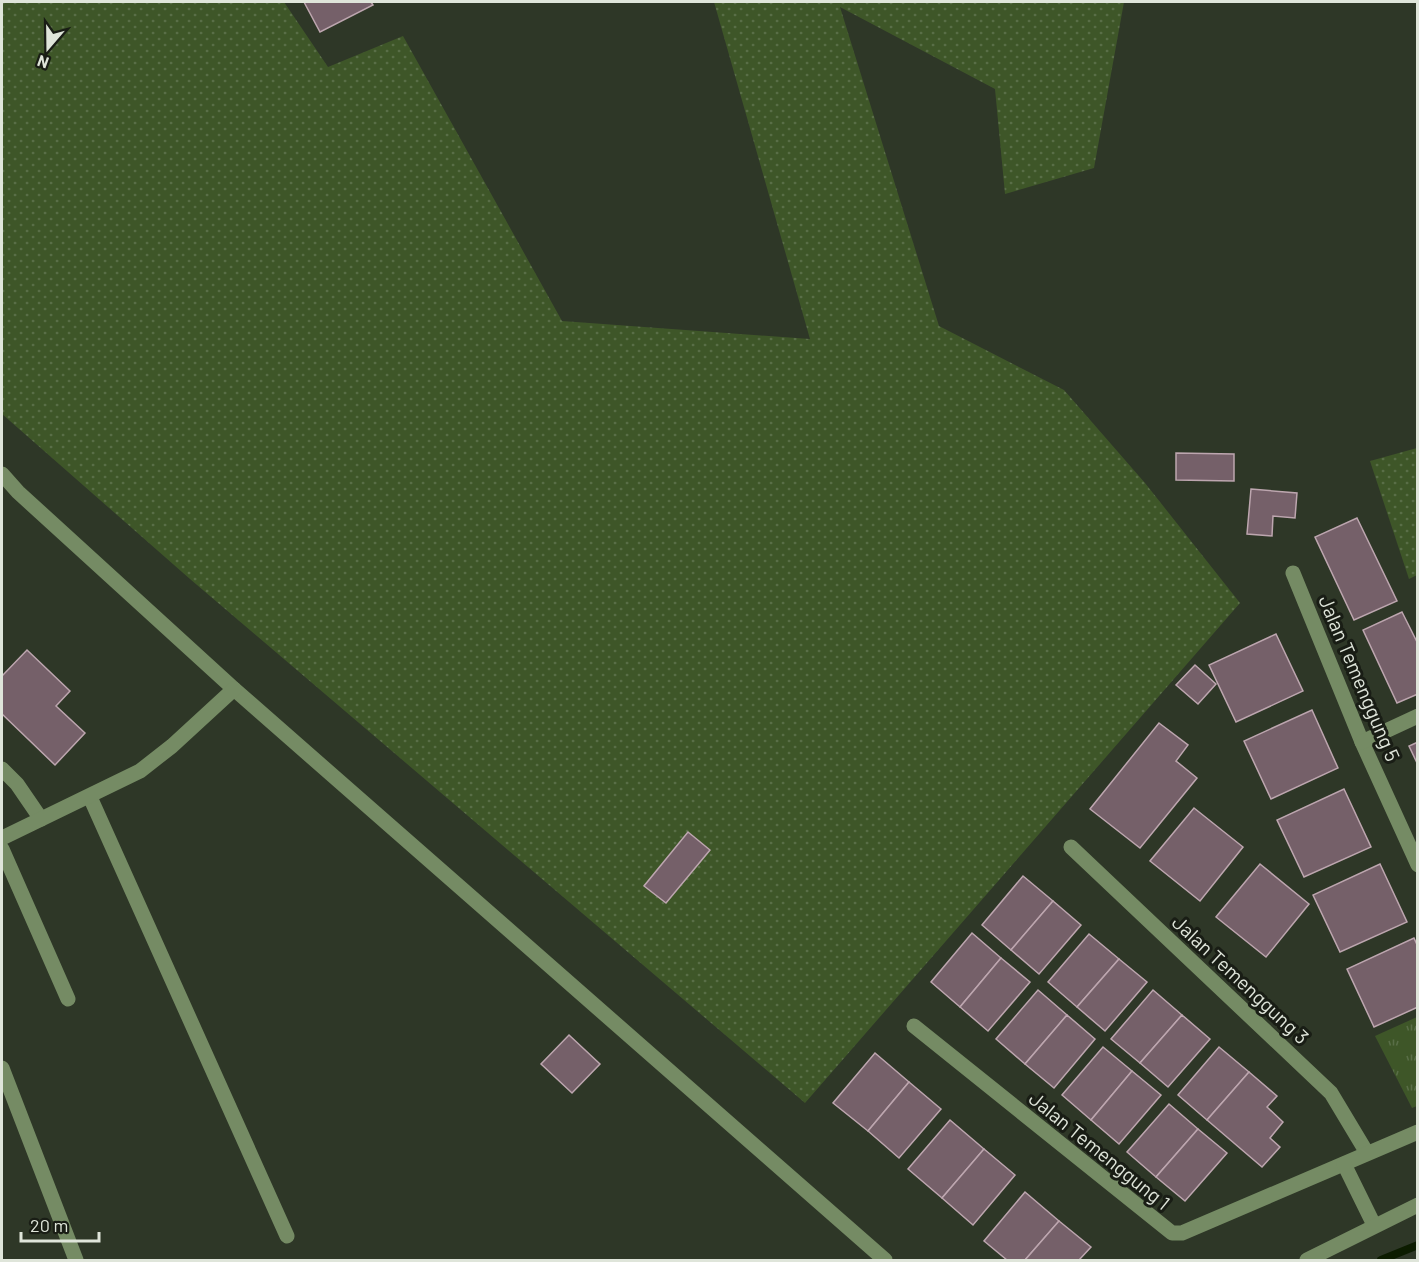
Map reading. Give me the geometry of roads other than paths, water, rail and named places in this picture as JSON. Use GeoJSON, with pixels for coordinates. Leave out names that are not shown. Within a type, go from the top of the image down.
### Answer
{"type":"FeatureCollection","features":[{"type":"Feature","properties":{"kind":"street"},"geometry":{"type":"LineString","coordinates":[[2,474],[27,500],[234,689],[885,1260]]}},
{"type":"Feature","properties":{"kind":"street","name":"Jalan Temenggung 5"},"geometry":{"type":"LineString","coordinates":[[1293,573],[1362,742],[1418,865]]}},
{"type":"Feature","properties":{"kind":"street"},"geometry":{"type":"LineString","coordinates":[[2,838],[140,771],[172,746],[234,689]]}},
{"type":"Feature","properties":{"kind":"street"},"geometry":{"type":"LineString","coordinates":[[1362,742],[1418,716]]}},
{"type":"Feature","properties":{"kind":"street"},"geometry":{"type":"LineString","coordinates":[[2,769],[17,784],[41,819]]}},
{"type":"Feature","properties":{"kind":"street"},"geometry":{"type":"LineString","coordinates":[[90,797],[287,1236]]}},
{"type":"Feature","properties":{"kind":"street","name":"Jalan Temenggung 3"},"geometry":{"type":"LineString","coordinates":[[1071,847],[1331,1094],[1367,1153]]}},
{"type":"Feature","properties":{"kind":"street"},"geometry":{"type":"LineString","coordinates":[[2,849],[68,999]]}},
{"type":"Feature","properties":{"kind":"street","name":"Jalan Temenggung 1"},"geometry":{"type":"LineString","coordinates":[[914,1026],[1172,1233],[1182,1233],[1344,1164]]}},
{"type":"Feature","properties":{"kind":"street"},"geometry":{"type":"LineString","coordinates":[[2,1068],[76,1260]]}},
{"type":"Feature","properties":{"kind":"street"},"geometry":{"type":"LineString","coordinates":[[1374,1225],[1344,1164],[1418,1132]]}},
{"type":"Feature","properties":{"kind":"street"},"geometry":{"type":"LineString","coordinates":[[1307,1260],[1418,1205]]}},
{"type":"Feature","properties":{"kind":"waterway"},"geometry":{"type":"LineString","coordinates":[[1381,1260],[1418,1245]]}}]}
